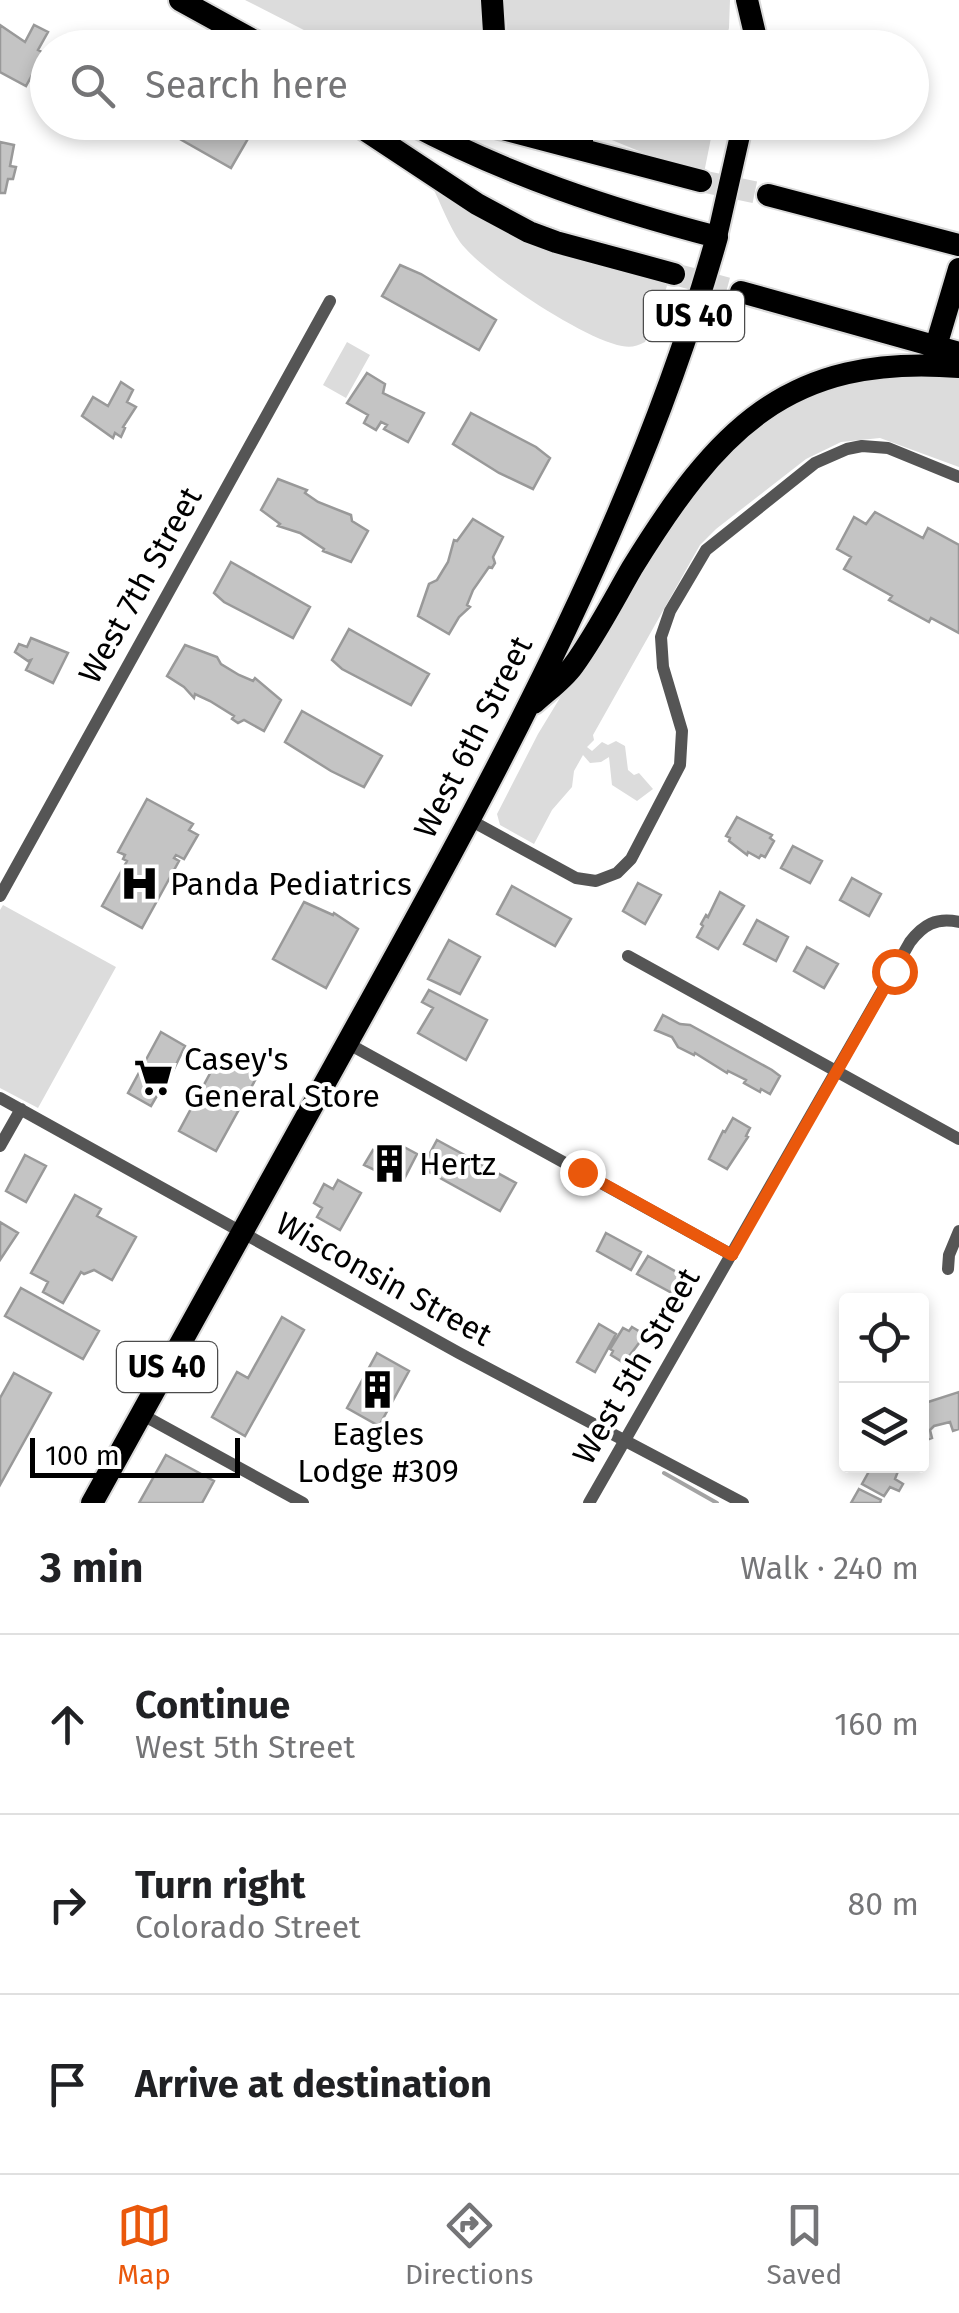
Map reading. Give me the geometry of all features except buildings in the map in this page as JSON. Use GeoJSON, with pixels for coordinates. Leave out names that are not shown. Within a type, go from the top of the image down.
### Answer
{"type":"FeatureCollection","features":[{"type":"Feature","properties":{"kind":"highway"},"geometry":{"type":"LineString","coordinates":[[180,0],[233,29]]}},
{"type":"Feature","properties":{"kind":"highway"},"geometry":{"type":"LineString","coordinates":[[492,0],[494,30]]}},
{"type":"Feature","properties":{"kind":"highway"},"geometry":{"type":"LineString","coordinates":[[747,0],[752,30]]}},
{"type":"Feature","properties":{"kind":"highway"},"geometry":{"type":"LineString","coordinates":[[380,140],[477,204],[528,232],[674,274]]}},
{"type":"Feature","properties":{"kind":"highway"},"geometry":{"type":"LineString","coordinates":[[444,140],[574,197],[717,237]]}},
{"type":"Feature","properties":{"kind":"highway"},"geometry":{"type":"LineString","coordinates":[[544,140],[701,181]]}},
{"type":"Feature","properties":{"kind":"highway"},"geometry":{"type":"LineString","coordinates":[[584,140],[626,162]]}},
{"type":"Feature","properties":{"kind":"highway"},"geometry":{"type":"LineString","coordinates":[[768,196],[959,244]]}},
{"type":"Feature","properties":{"kind":"highway","name":"West 6th Street"},"geometry":{"type":"LineString","coordinates":[[92,1503],[470,820],[524,712],[648,439],[692,320],[717,237]]}},
{"type":"Feature","properties":{"kind":"highway"},"geometry":{"type":"LineString","coordinates":[[936,346],[959,269]]}},
{"type":"Feature","properties":{"kind":"highway"},"geometry":{"type":"LineString","coordinates":[[741,292],[959,352]]}},
{"type":"Feature","properties":{"kind":"highway"},"geometry":{"type":"LineString","coordinates":[[524,712],[571,669],[687,482],[742,425],[808,386],[850,372],[885,366],[959,367]]}},
{"type":"Feature","properties":{"kind":"main road"},"geometry":{"type":"LineString","coordinates":[[755,30],[759,0]]}},
{"type":"Feature","properties":{"kind":"main road","name":"West 6th Street"},"geometry":{"type":"LineString","coordinates":[[717,237],[739,140]]}},
{"type":"Feature","properties":{"kind":"street","name":"West 7th Street"},"geometry":{"type":"LineString","coordinates":[[0,896],[330,301]]}},
{"type":"Feature","properties":{"kind":"street"},"geometry":{"type":"LineString","coordinates":[[470,820],[576,878],[596,881],[617,873],[631,859],[680,764],[682,731],[664,667],[661,636],[670,611],[706,550],[815,462],[847,448],[888,448],[959,476]]}},
{"type":"Feature","properties":{"kind":"street","name":"West 5th Street"},"geometry":{"type":"LineString","coordinates":[[589,1503],[835,1070],[919,931],[934,921],[959,922]]}},
{"type":"Feature","properties":{"kind":"street"},"geometry":{"type":"LineString","coordinates":[[628,956],[959,1139]]}},
{"type":"Feature","properties":{"kind":"street"},"geometry":{"type":"LineString","coordinates":[[347,1042],[732,1255]]}},
{"type":"Feature","properties":{"kind":"street","name":"Wisconsin Street"},"geometry":{"type":"LineString","coordinates":[[0,1098],[743,1503]]}},
{"type":"Feature","properties":{"kind":"street"},"geometry":{"type":"LineString","coordinates":[[0,1146],[20,1109]]}},
{"type":"Feature","properties":{"kind":"street"},"geometry":{"type":"LineString","coordinates":[[948,1269],[959,1231]]}},
{"type":"Feature","properties":{"kind":"street"},"geometry":{"type":"LineString","coordinates":[[141,1414],[303,1503]]}},
{"type":"Feature","properties":{"kind":"shaded area"},"geometry":{"type":"Polygon","coordinates":[[[245,0],[484,0],[487,30],[304,30],[245,0]]]}},
{"type":"Feature","properties":{"kind":"shaded area"},"geometry":{"type":"Polygon","coordinates":[[[504,0],[730,0],[728,30],[507,30],[504,0]]]}},
{"type":"Feature","properties":{"kind":"shaded area"},"geometry":{"type":"Polygon","coordinates":[[[612,140],[711,140],[704,173],[612,140]]]}},
{"type":"Feature","properties":{"kind":"shaded area"},"geometry":{"type":"Polygon","coordinates":[[[432,186],[669,279],[645,342],[628,347],[605,341],[561,319],[512,287],[460,242],[432,186]]]}},
{"type":"Feature","properties":{"kind":"shaded area"},"geometry":{"type":"Polygon","coordinates":[[[347,342],[370,355],[346,398],[323,385],[347,342]]]}},
{"type":"Feature","properties":{"kind":"shaded area"},"geometry":{"type":"Polygon","coordinates":[[[897,374],[959,377],[959,467],[880,438],[841,442],[806,459],[716,529],[700,545],[587,747],[592,751],[602,742],[608,745],[616,741],[625,746],[628,770],[634,775],[639,773],[653,789],[637,801],[612,785],[609,757],[590,763],[583,755],[574,771],[572,787],[552,810],[534,844],[500,825],[497,814],[538,734],[665,525],[704,477],[760,424],[800,401],[852,382],[897,374]]]}},
{"type":"Feature","properties":{"kind":"shaded area"},"geometry":{"type":"Polygon","coordinates":[[[3,905],[116,967],[38,1108],[0,1088],[3,905]]]}},
{"type":"Feature","properties":{"kind":"waterway"},"geometry":{"type":"LineString","coordinates":[[664,1473],[717,1503]]}},
{"type":"Feature","properties":{"kind":"tunnel"},"geometry":{"type":"LineString","coordinates":[[701,181],[768,195]]}},
{"type":"Feature","properties":{"kind":"tunnel"},"geometry":{"type":"LineString","coordinates":[[674,274],[741,292]]}},
{"type":"Feature","properties":{"kind":"place","name":"Panda Pediatrics"},"geometry":{"type":"Point","coordinates":[140,884]}},
{"type":"Feature","properties":{"kind":"place","name":"Casey's General Store"},"geometry":{"type":"Point","coordinates":[154,1077]}},
{"type":"Feature","properties":{"kind":"place","name":"Hertz"},"geometry":{"type":"Point","coordinates":[389,1164]}},
{"type":"Feature","properties":{"kind":"place","name":"Eagles Lodge #309"},"geometry":{"type":"Point","coordinates":[378,1389]}},
{"type":"Feature","properties":{"kind":"route"},"geometry":{"type":"LineString","coordinates":[[582,1172],[732,1255],[894,971]]}}]}
